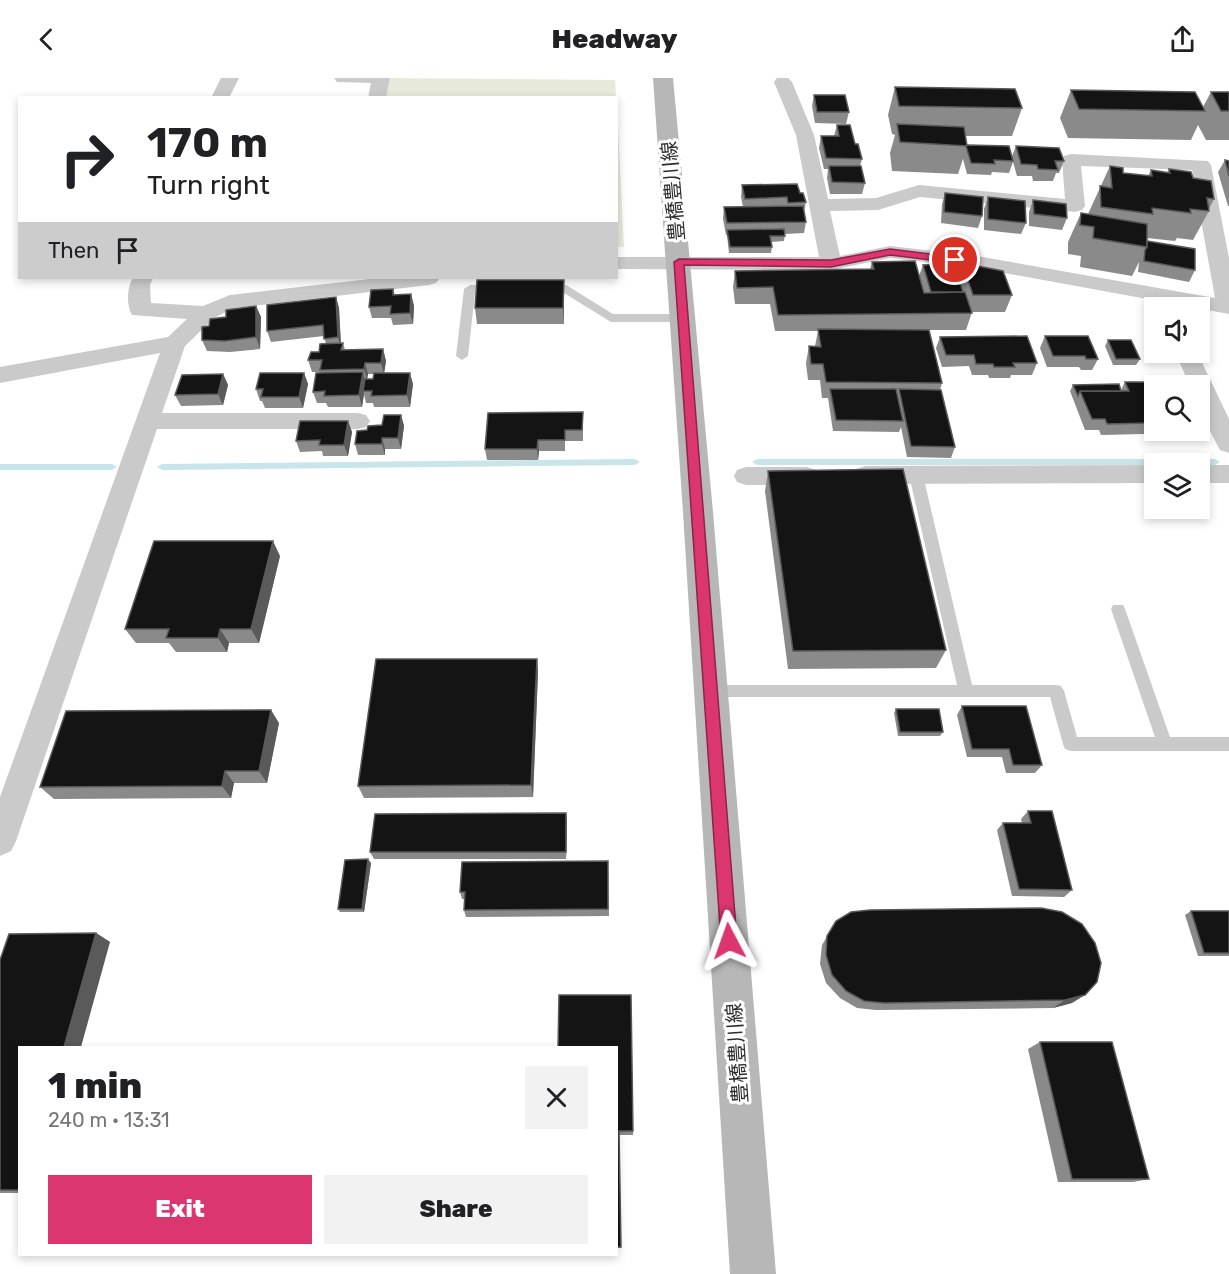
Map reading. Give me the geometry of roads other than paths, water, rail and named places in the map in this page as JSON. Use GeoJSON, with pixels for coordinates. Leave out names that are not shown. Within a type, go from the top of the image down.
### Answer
{"type":"FeatureCollection","features":[{"type":"Feature","properties":{"kind":"main road","name":"豊橋豊川線"},"geometry":{"type":"LineString","coordinates":[[663,78],[679,262],[753,1274]]}},
{"type":"Feature","properties":{"kind":"street"},"geometry":{"type":"LineString","coordinates":[[221,96],[230,78]]}},
{"type":"Feature","properties":{"kind":"street"},"geometry":{"type":"LineString","coordinates":[[343,78],[381,78],[377,96]]}},
{"type":"Feature","properties":{"kind":"street"},"geometry":{"type":"LineString","coordinates":[[783,82],[805,135],[831,264]]}},
{"type":"Feature","properties":{"kind":"street"},"geometry":{"type":"LineString","coordinates":[[819,205],[878,204],[919,191],[1075,206],[1071,160],[1201,165],[1228,307],[1210,305]]}},
{"type":"Feature","properties":{"kind":"street"},"geometry":{"type":"LineString","coordinates":[[618,262],[831,264],[890,252],[977,262],[1144,297]]}},
{"type":"Feature","properties":{"kind":"street"},"geometry":{"type":"LineString","coordinates":[[142,279],[139,285],[140,310],[206,313]]}},
{"type":"Feature","properties":{"kind":"street"},"geometry":{"type":"LineString","coordinates":[[0,841],[175,343],[206,313],[230,302],[408,279]]}},
{"type":"Feature","properties":{"kind":"street"},"geometry":{"type":"LineString","coordinates":[[0,375],[175,343]]}},
{"type":"Feature","properties":{"kind":"street"},"geometry":{"type":"LineString","coordinates":[[1191,363],[1229,444]]}},
{"type":"Feature","properties":{"kind":"street"},"geometry":{"type":"LineString","coordinates":[[147,421],[358,421]]}},
{"type":"Feature","properties":{"kind":"street"},"geometry":{"type":"LineString","coordinates":[[746,476],[1144,474]]}},
{"type":"Feature","properties":{"kind":"street"},"geometry":{"type":"LineString","coordinates":[[1210,474],[1229,474]]}},
{"type":"Feature","properties":{"kind":"lane"},"geometry":{"type":"LineString","coordinates":[[462,356],[470,289],[506,289]]}},
{"type":"Feature","properties":{"kind":"lane"},"geometry":{"type":"LineString","coordinates":[[530,289],[566,289],[611,318],[683,318]]}},
{"type":"Feature","properties":{"kind":"lane"},"geometry":{"type":"LineString","coordinates":[[916,475],[966,691]]}},
{"type":"Feature","properties":{"kind":"lane"},"geometry":{"type":"LineString","coordinates":[[1118,609],[1165,744]]}},
{"type":"Feature","properties":{"kind":"lane"},"geometry":{"type":"LineString","coordinates":[[711,691],[1056,691],[1071,744],[1229,744]]}},
{"type":"Feature","properties":{"kind":"waterway"},"geometry":{"type":"LineString","coordinates":[[162,467],[635,462]]}},
{"type":"Feature","properties":{"kind":"waterway"},"geometry":{"type":"LineString","coordinates":[[757,462],[1215,462]]}},
{"type":"Feature","properties":{"kind":"waterway"},"geometry":{"type":"LineString","coordinates":[[0,467],[112,467]]}}]}
